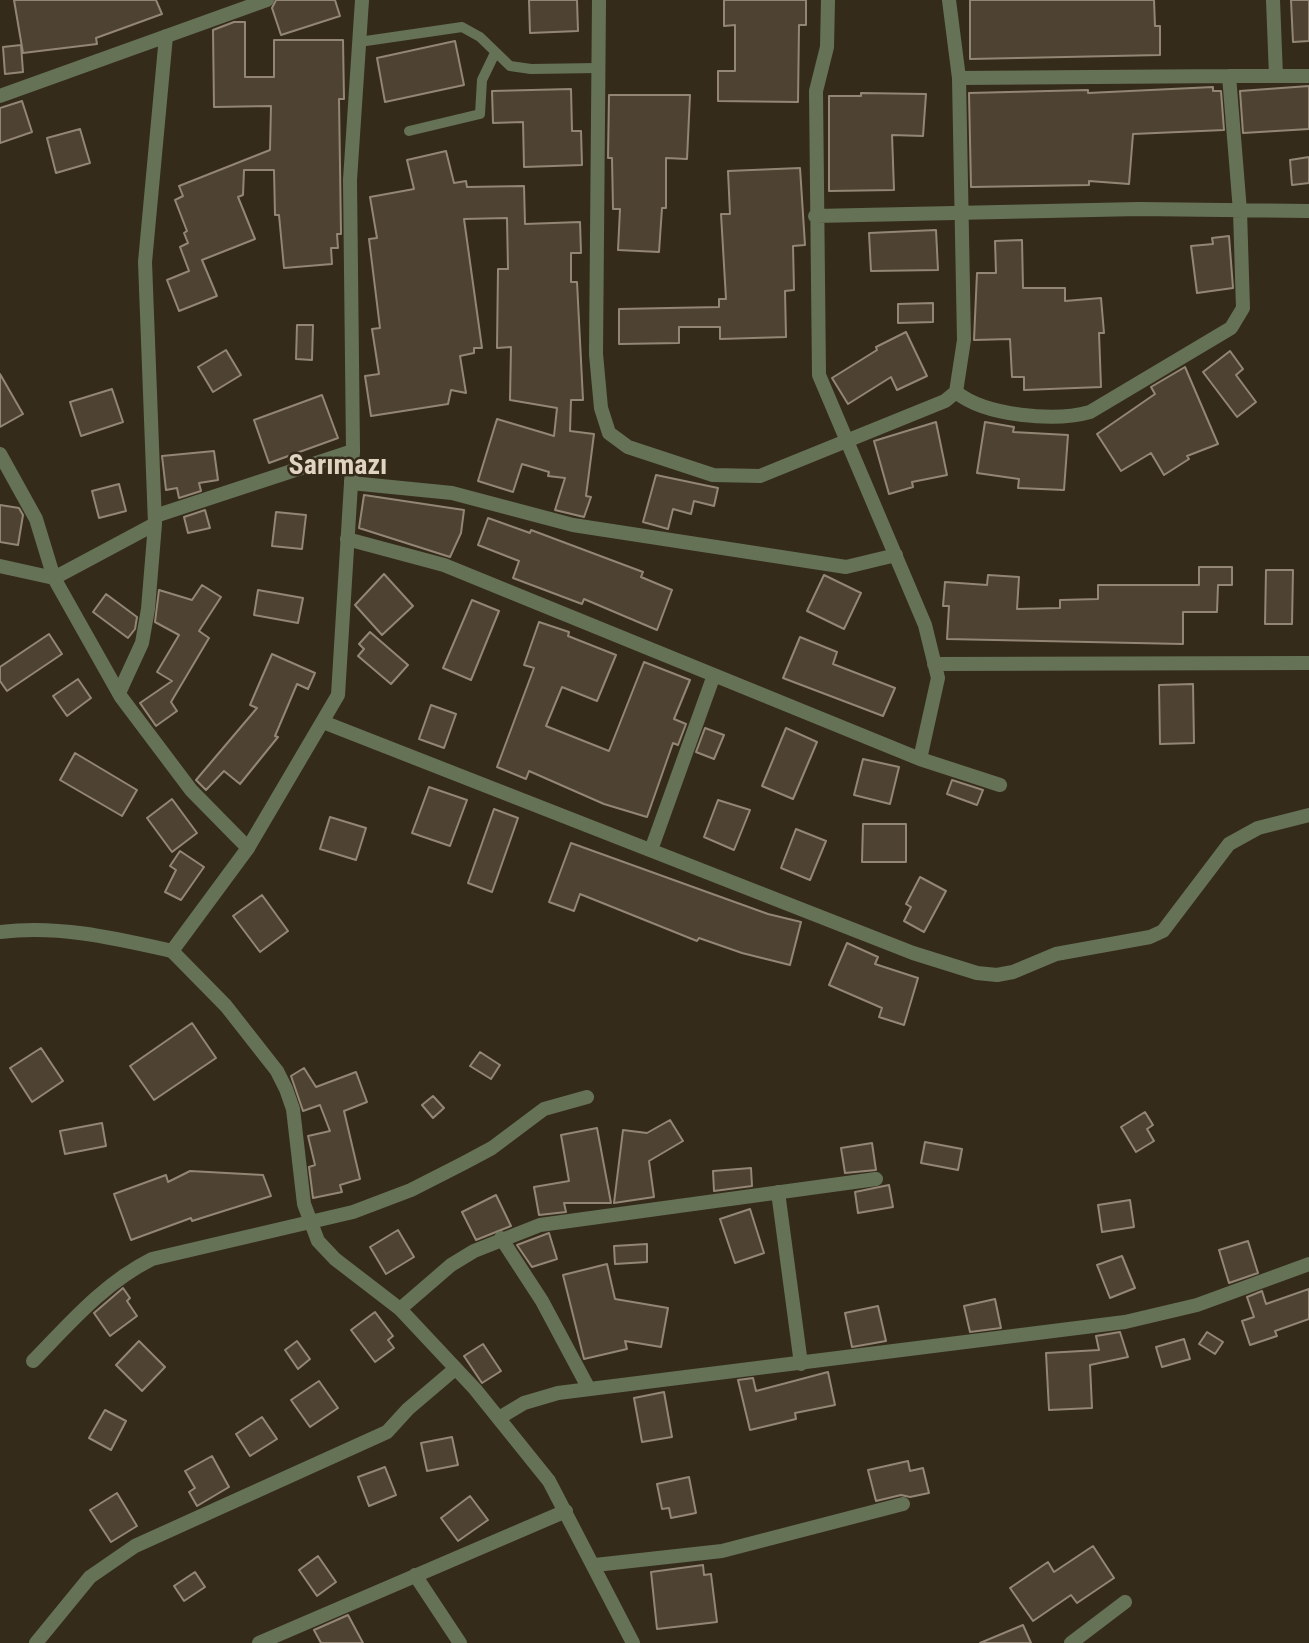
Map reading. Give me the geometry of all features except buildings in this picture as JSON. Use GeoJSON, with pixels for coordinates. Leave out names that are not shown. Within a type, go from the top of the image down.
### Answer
{"type":"FeatureCollection","features":[{"type":"Feature","properties":{"kind":"street"},"geometry":{"type":"LineString","coordinates":[[0,96],[267,0]]}},
{"type":"Feature","properties":{"kind":"street"},"geometry":{"type":"LineString","coordinates":[[172,951],[248,848],[338,695],[353,451],[350,180],[362,0]]}},
{"type":"Feature","properties":{"kind":"street"},"geometry":{"type":"LineString","coordinates":[[599,0],[597,354],[601,408],[609,433],[628,447],[713,475],[760,476],[945,401],[956,392],[964,340],[959,79],[949,0]]}},
{"type":"Feature","properties":{"kind":"street"},"geometry":{"type":"LineString","coordinates":[[828,0],[827,47],[816,91],[815,216],[819,375],[925,625],[937,678],[920,759]]}},
{"type":"Feature","properties":{"kind":"street"},"geometry":{"type":"LineString","coordinates":[[1273,0],[1276,76]]}},
{"type":"Feature","properties":{"kind":"street"},"geometry":{"type":"LineString","coordinates":[[119,693],[142,643],[148,609],[155,520],[145,262],[166,36]]}},
{"type":"Feature","properties":{"kind":"street"},"geometry":{"type":"LineString","coordinates":[[956,392],[966,400],[991,411],[1076,416],[1090,412],[1231,328],[1243,308],[1240,211],[1229,76]]}},
{"type":"Feature","properties":{"kind":"street"},"geometry":{"type":"LineString","coordinates":[[959,79],[1309,76]]}},
{"type":"Feature","properties":{"kind":"street"},"geometry":{"type":"LineString","coordinates":[[815,216],[1139,209],[1309,211]]}},
{"type":"Feature","properties":{"kind":"street"},"geometry":{"type":"LineString","coordinates":[[0,566],[54,578],[155,520],[353,451]]}},
{"type":"Feature","properties":{"kind":"street"},"geometry":{"type":"LineString","coordinates":[[0,454],[36,519],[54,578],[119,693],[191,790],[248,848]]}},
{"type":"Feature","properties":{"kind":"street"},"geometry":{"type":"LineString","coordinates":[[351,483],[452,493],[572,525],[846,568],[896,555]]}},
{"type":"Feature","properties":{"kind":"street"},"geometry":{"type":"LineString","coordinates":[[347,539],[444,565],[920,759],[1000,785]]}},
{"type":"Feature","properties":{"kind":"street"},"geometry":{"type":"LineString","coordinates":[[934,664],[1309,663]]}},
{"type":"Feature","properties":{"kind":"street"},"geometry":{"type":"LineString","coordinates":[[651,850],[714,675]]}},
{"type":"Feature","properties":{"kind":"street"},"geometry":{"type":"LineString","coordinates":[[323,722],[913,953],[977,973],[997,975],[1013,972],[1056,954],[1150,937],[1163,931],[1229,844],[1258,828],[1309,815]]}},
{"type":"Feature","properties":{"kind":"street"},"geometry":{"type":"LineString","coordinates":[[0,932],[36,928],[100,934],[172,951],[226,1006],[277,1071],[286,1089],[293,1109],[298,1164],[309,1224],[318,1241],[335,1259],[400,1309],[499,1418],[549,1481],[595,1565],[633,1643]]}},
{"type":"Feature","properties":{"kind":"street"},"geometry":{"type":"LineString","coordinates":[[33,1361],[123,1274],[152,1259],[353,1212],[411,1190],[492,1148],[544,1109],[587,1097]]}},
{"type":"Feature","properties":{"kind":"street"},"geometry":{"type":"LineString","coordinates":[[400,1309],[451,1265],[501,1238],[540,1225],[876,1179]]}},
{"type":"Feature","properties":{"kind":"street"},"geometry":{"type":"LineString","coordinates":[[778,1192],[801,1364]]}},
{"type":"Feature","properties":{"kind":"street"},"geometry":{"type":"LineString","coordinates":[[501,1238],[542,1301],[589,1389]]}},
{"type":"Feature","properties":{"kind":"street"},"geometry":{"type":"LineString","coordinates":[[499,1418],[539,1398],[589,1389],[1125,1322],[1197,1305],[1309,1264]]}},
{"type":"Feature","properties":{"kind":"street"},"geometry":{"type":"LineString","coordinates":[[36,1643],[90,1577],[135,1546],[387,1432],[408,1409],[455,1369]]}},
{"type":"Feature","properties":{"kind":"street"},"geometry":{"type":"LineString","coordinates":[[595,1565],[722,1551],[903,1504]]}},
{"type":"Feature","properties":{"kind":"street"},"geometry":{"type":"LineString","coordinates":[[259,1643],[566,1511]]}},
{"type":"Feature","properties":{"kind":"street"},"geometry":{"type":"LineString","coordinates":[[415,1574],[460,1643]]}},
{"type":"Feature","properties":{"kind":"street"},"geometry":{"type":"LineString","coordinates":[[1071,1643],[1125,1602]]}},
{"type":"Feature","properties":{"kind":"lane"},"geometry":{"type":"LineString","coordinates":[[359,42],[456,27],[475,32],[510,66],[520,69],[598,68]]}},
{"type":"Feature","properties":{"kind":"lane"},"geometry":{"type":"LineString","coordinates":[[409,131],[480,114],[482,80],[495,53]]}},
{"type":"Feature","properties":{"kind":"district","name":"Sarımazı"},"geometry":{"type":"Point","coordinates":[338,467]}}]}
